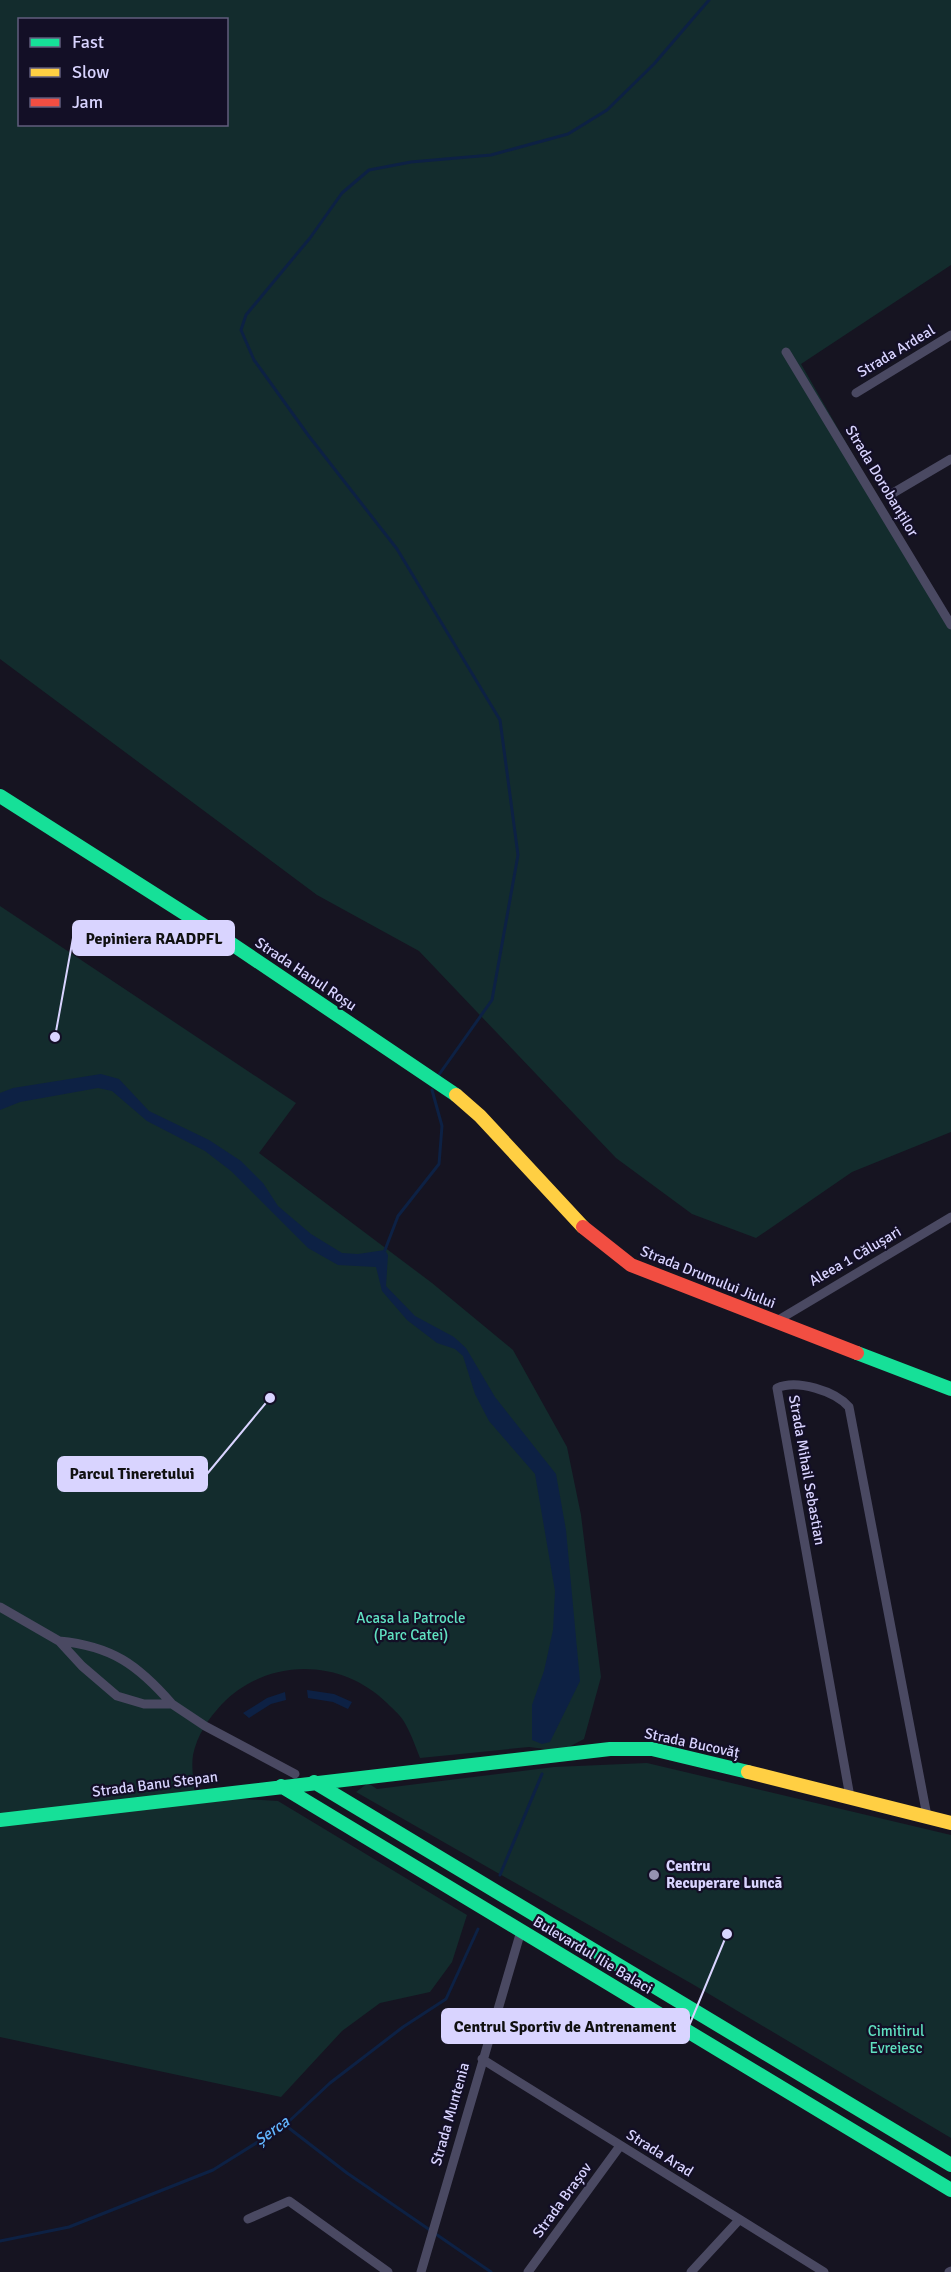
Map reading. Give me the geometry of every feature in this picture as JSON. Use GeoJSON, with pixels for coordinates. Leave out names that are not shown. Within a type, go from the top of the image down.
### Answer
{"type":"FeatureCollection","features":[{"type":"Feature","properties":{"kind":"main road","name":"Strada Hanul Roșu"},"geometry":{"type":"LineString","coordinates":[[0,795],[217,934],[439,1086]]}},
{"type":"Feature","properties":{"kind":"main road","name":"Strada Drumului Jiului"},"geometry":{"type":"LineString","coordinates":[[439,1086],[475,1110],[586,1232],[631,1265],[951,1389]]}},
{"type":"Feature","properties":{"kind":"main road","name":"Strada Bucovăț"},"geometry":{"type":"LineString","coordinates":[[314,1782],[631,1748],[674,1753],[951,1822]]}},
{"type":"Feature","properties":{"kind":"main road","name":"Strada Banu Stepan"},"geometry":{"type":"LineString","coordinates":[[0,1820],[314,1782]]}},
{"type":"Feature","properties":{"kind":"main road","name":"Bulevardul Ilie Balaci"},"geometry":{"type":"LineString","coordinates":[[314,1782],[951,2165]]}},
{"type":"Feature","properties":{"kind":"main road","name":"Bulevardul Ilie Balaci"},"geometry":{"type":"LineString","coordinates":[[281,1786],[951,2190]]}},
{"type":"Feature","properties":{"kind":"street","name":"Strada Ardeal"},"geometry":{"type":"LineString","coordinates":[[856,393],[951,335]]}},
{"type":"Feature","properties":{"kind":"street","name":"Strada Dorobanților"},"geometry":{"type":"LineString","coordinates":[[786,352],[951,626]]}},
{"type":"Feature","properties":{"kind":"street"},"geometry":{"type":"LineString","coordinates":[[888,496],[951,459]]}},
{"type":"Feature","properties":{"kind":"street","name":"Aleea 1 Călușari"},"geometry":{"type":"LineString","coordinates":[[775,1322],[951,1217]]}},
{"type":"Feature","properties":{"kind":"street","name":"Strada Mihail Sebastian"},"geometry":{"type":"LineString","coordinates":[[850,1797],[777,1388],[789,1383],[827,1393],[843,1400],[849,1407],[927,1816]]}},
{"type":"Feature","properties":{"kind":"street"},"geometry":{"type":"LineString","coordinates":[[0,1607],[59,1641],[82,1666],[117,1696],[144,1704],[172,1704]]}},
{"type":"Feature","properties":{"kind":"street"},"geometry":{"type":"LineString","coordinates":[[59,1641],[94,1647],[130,1663],[149,1678],[172,1704],[205,1726],[295,1774]]}},
{"type":"Feature","properties":{"kind":"street","name":"Strada Muntenia"},"geometry":{"type":"LineString","coordinates":[[421,2272],[521,1931]]}},
{"type":"Feature","properties":{"kind":"street","name":"Strada Arad"},"geometry":{"type":"LineString","coordinates":[[482,2059],[824,2272]]}},
{"type":"Feature","properties":{"kind":"street","name":"Strada Brașov"},"geometry":{"type":"LineString","coordinates":[[528,2272],[620,2146]]}},
{"type":"Feature","properties":{"kind":"street"},"geometry":{"type":"LineString","coordinates":[[248,2219],[289,2201],[388,2272]]}},
{"type":"Feature","properties":{"kind":"street"},"geometry":{"type":"LineString","coordinates":[[691,2272],[739,2220]]}},
{"type":"Feature","properties":{"kind":"green space"},"geometry":{"type":"Polygon","coordinates":[[[0,0],[951,0],[951,265],[801,364],[951,626],[951,1132],[852,1172],[756,1238],[692,1214],[616,1158],[419,951],[317,895],[0,659],[0,0]]]}},
{"type":"Feature","properties":{"kind":"green space","name":"Acasa la Patrocle (Parc Catei)"},"geometry":{"type":"Polygon","coordinates":[[[0,906],[296,1103],[259,1153],[432,1283],[513,1350],[567,1447],[581,1515],[601,1677],[584,1739],[561,1751],[529,1747],[420,1758],[406,1724],[387,1703],[369,1688],[327,1671],[304,1669],[282,1671],[261,1678],[240,1689],[217,1709],[197,1741],[192,1760],[195,1796],[278,1801],[467,1915],[452,1962],[430,1992],[380,2003],[342,2031],[281,2097],[0,2037],[0,906]]]}},
{"type":"Feature","properties":{"kind":"green space","name":"Cimitirul Evreiesc"},"geometry":{"type":"Polygon","coordinates":[[[647,1763],[951,1835],[951,2138],[694,1985],[356,1792],[368,1783],[377,1789],[554,1767],[647,1763]]]}},
{"type":"Feature","properties":{"kind":"water"},"geometry":{"type":"Polygon","coordinates":[[[101,1074],[119,1079],[149,1111],[209,1140],[241,1161],[263,1183],[278,1206],[311,1234],[342,1253],[358,1254],[385,1250],[388,1255],[386,1286],[415,1316],[454,1337],[466,1348],[495,1397],[556,1474],[566,1530],[580,1681],[550,1742],[542,1744],[532,1740],[532,1705],[544,1671],[553,1630],[555,1591],[535,1474],[489,1421],[475,1394],[463,1356],[455,1349],[437,1343],[407,1320],[382,1291],[376,1267],[338,1265],[308,1248],[231,1171],[205,1151],[147,1121],[112,1091],[98,1088],[20,1102],[0,1110],[0,1093],[13,1088],[101,1074]]]}},
{"type":"Feature","properties":{"kind":"water"},"geometry":{"type":"Polygon","coordinates":[[[307,1690],[334,1694],[352,1702],[348,1709],[333,1702],[308,1698],[307,1690]]]}},
{"type":"Feature","properties":{"kind":"water"},"geometry":{"type":"Polygon","coordinates":[[[285,1692],[286,1700],[271,1704],[249,1718],[243,1713],[267,1698],[285,1692]]]}},
{"type":"Feature","properties":{"kind":"waterway"},"geometry":{"type":"LineString","coordinates":[[438,1076],[492,1000],[518,855],[500,720],[397,549],[308,435],[254,360],[241,330],[246,315],[310,238],[342,193],[369,170],[411,162],[491,155],[568,134],[607,110],[654,64],[709,0]]}},
{"type":"Feature","properties":{"kind":"waterway"},"geometry":{"type":"LineString","coordinates":[[385,1250],[398,1216],[439,1164],[442,1126],[432,1090]]}},
{"type":"Feature","properties":{"kind":"waterway","name":"Șerca"},"geometry":{"type":"LineString","coordinates":[[500,1875],[542,1774]]}},
{"type":"Feature","properties":{"kind":"waterway","name":"Șerca"},"geometry":{"type":"LineString","coordinates":[[0,2241],[69,2227],[213,2170],[285,2125],[330,2083],[403,2027],[446,1999],[478,1929]]}},
{"type":"Feature","properties":{"kind":"waterway"},"geometry":{"type":"LineString","coordinates":[[285,2125],[347,2173],[491,2272]]}},
{"type":"Feature","properties":{"kind":"traffic: fast"},"geometry":{"type":"LineString","coordinates":[[0,796],[217,934],[456,1095]]}},
{"type":"Feature","properties":{"kind":"traffic: fast"},"geometry":{"type":"LineString","coordinates":[[857,1353],[951,1389]]}},
{"type":"Feature","properties":{"kind":"traffic: fast"},"geometry":{"type":"LineString","coordinates":[[0,1820],[610,1749],[652,1749],[748,1772]]}},
{"type":"Feature","properties":{"kind":"traffic: fast"},"geometry":{"type":"LineString","coordinates":[[314,1782],[951,2165]]}},
{"type":"Feature","properties":{"kind":"traffic: fast"},"geometry":{"type":"LineString","coordinates":[[281,1786],[951,2190]]}},
{"type":"Feature","properties":{"kind":"traffic: slow"},"geometry":{"type":"LineString","coordinates":[[456,1095],[480,1116],[583,1227]]}},
{"type":"Feature","properties":{"kind":"traffic: slow"},"geometry":{"type":"LineString","coordinates":[[748,1772],[951,1823]]}},
{"type":"Feature","properties":{"kind":"traffic: jam"},"geometry":{"type":"LineString","coordinates":[[583,1227],[631,1265],[857,1353]]}},
{"type":"Feature","properties":{"kind":"place","name":"Pepiniera RAADPFL"},"geometry":{"type":"Point","coordinates":[55,1037]}},
{"type":"Feature","properties":{"kind":"place","name":"Parcul Tineretului"},"geometry":{"type":"Point","coordinates":[270,1398]}},
{"type":"Feature","properties":{"kind":"place","name":"Centru Recuperare Luncă"},"geometry":{"type":"Point","coordinates":[654,1875]}},
{"type":"Feature","properties":{"kind":"place","name":"Centrul Sportiv de Antrenament"},"geometry":{"type":"Point","coordinates":[727,1934]}}]}
